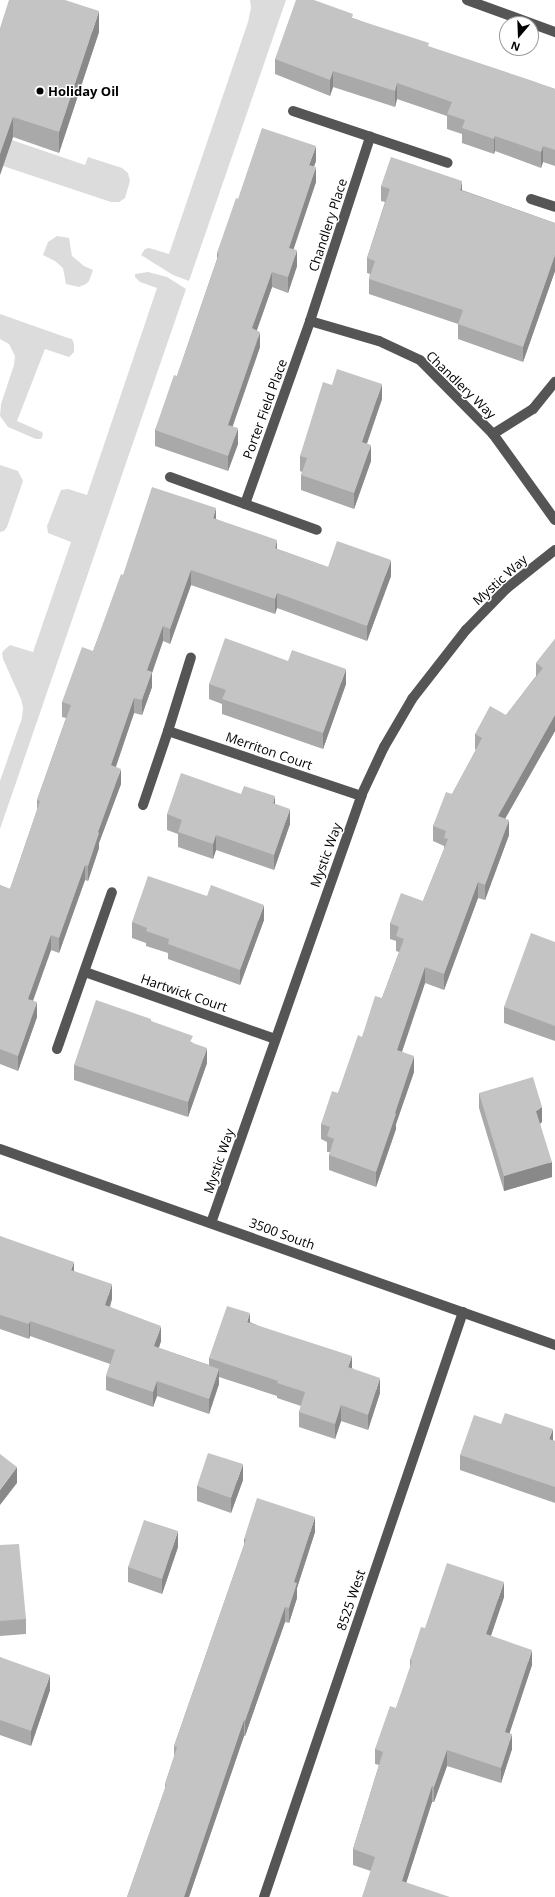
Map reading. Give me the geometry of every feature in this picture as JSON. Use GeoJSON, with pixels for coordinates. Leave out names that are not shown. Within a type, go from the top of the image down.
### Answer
{"type":"FeatureCollection","features":[{"type":"Feature","properties":{"kind":"street"},"geometry":{"type":"LineString","coordinates":[[467,0],[555,32]]}},
{"type":"Feature","properties":{"kind":"street"},"geometry":{"type":"LineString","coordinates":[[293,111],[448,163]]}},
{"type":"Feature","properties":{"kind":"street","name":"Chandlery Place"},"geometry":{"type":"LineString","coordinates":[[310,321],[370,137]]}},
{"type":"Feature","properties":{"kind":"street"},"geometry":{"type":"LineString","coordinates":[[531,198],[555,207]]}},
{"type":"Feature","properties":{"kind":"street","name":"Chandlery Way"},"geometry":{"type":"LineString","coordinates":[[310,321],[379,341],[420,360],[493,434],[555,520]]}},
{"type":"Feature","properties":{"kind":"street","name":"Porter Field Place"},"geometry":{"type":"LineString","coordinates":[[245,504],[310,321]]}},
{"type":"Feature","properties":{"kind":"street"},"geometry":{"type":"LineString","coordinates":[[493,434],[533,409],[555,382]]}},
{"type":"Feature","properties":{"kind":"street"},"geometry":{"type":"LineString","coordinates":[[170,478],[317,530]]}},
{"type":"Feature","properties":{"kind":"street","name":"Mystic Way"},"geometry":{"type":"LineString","coordinates":[[211,1223],[361,796],[384,747],[412,699],[466,630],[507,588],[555,550]]}},
{"type":"Feature","properties":{"kind":"street"},"geometry":{"type":"LineString","coordinates":[[143,805],[191,657]]}},
{"type":"Feature","properties":{"kind":"street","name":"Merriton Court"},"geometry":{"type":"LineString","coordinates":[[168,731],[361,796]]}},
{"type":"Feature","properties":{"kind":"street"},"geometry":{"type":"LineString","coordinates":[[57,1049],[112,892]]}},
{"type":"Feature","properties":{"kind":"street","name":"Hartwick Court"},"geometry":{"type":"LineString","coordinates":[[85,972],[275,1039]]}},
{"type":"Feature","properties":{"kind":"street","name":"3500 South"},"geometry":{"type":"LineString","coordinates":[[0,1149],[555,1345]]}},
{"type":"Feature","properties":{"kind":"street","name":"8525 West"},"geometry":{"type":"LineString","coordinates":[[264,1897],[463,1312]]}},
{"type":"Feature","properties":{"kind":"shaded area"},"geometry":{"type":"Polygon","coordinates":[[[250,0],[286,0],[189,281],[173,275],[141,255],[145,249],[149,248],[169,254],[248,22],[251,8],[250,0]]]}},
{"type":"Feature","properties":{"kind":"shaded area"},"geometry":{"type":"Polygon","coordinates":[[[0,136],[85,165],[88,157],[122,168],[128,173],[130,181],[125,198],[119,202],[111,202],[3,166],[0,136]]]}},
{"type":"Feature","properties":{"kind":"shaded area"},"geometry":{"type":"Polygon","coordinates":[[[57,236],[69,238],[72,256],[84,266],[93,270],[89,281],[86,284],[79,287],[66,284],[63,268],[55,261],[43,255],[48,242],[57,236]]]}},
{"type":"Feature","properties":{"kind":"shaded area"},"geometry":{"type":"Polygon","coordinates":[[[148,272],[167,277],[186,289],[0,829],[0,781],[22,718],[23,708],[21,699],[3,659],[2,653],[10,645],[33,652],[71,542],[48,533],[47,526],[61,490],[68,489],[87,495],[157,288],[140,282],[135,277],[135,274],[148,272]]]}},
{"type":"Feature","properties":{"kind":"shaded area"},"geometry":{"type":"Polygon","coordinates":[[[0,314],[72,339],[74,344],[74,352],[69,357],[45,349],[17,421],[42,432],[43,435],[41,439],[36,439],[8,427],[0,416],[1,404],[14,365],[15,356],[9,344],[0,339],[0,314]]]}},
{"type":"Feature","properties":{"kind":"shaded area"},"geometry":{"type":"Polygon","coordinates":[[[0,465],[18,471],[23,481],[7,527],[4,531],[0,532],[0,465]]]}},
{"type":"Feature","properties":{"kind":"building","name":"Holiday Oil"},"geometry":{"type":"Polygon","coordinates":[[[9,0],[65,0],[99,11],[59,132],[13,117],[0,154],[0,28],[9,0]]]}},
{"type":"Feature","properties":{"kind":"building"},"geometry":{"type":"Polygon","coordinates":[[[296,0],[314,0],[353,14],[352,18],[429,43],[428,46],[555,89],[555,150],[543,146],[541,152],[495,136],[494,139],[462,128],[465,120],[447,114],[452,102],[397,83],[395,91],[333,71],[330,80],[275,59],[296,0]]]}},
{"type":"Feature","properties":{"kind":"building"},"geometry":{"type":"Polygon","coordinates":[[[262,128],[316,146],[309,165],[316,167],[289,248],[297,250],[288,277],[272,272],[252,328],[260,332],[228,425],[238,428],[228,456],[155,430],[174,375],[177,376],[219,254],[217,253],[236,198],[238,199],[262,128]]]}},
{"type":"Feature","properties":{"kind":"building"},"geometry":{"type":"Polygon","coordinates":[[[391,157],[462,181],[460,190],[555,223],[555,255],[523,347],[458,324],[463,310],[369,279],[375,261],[367,258],[390,189],[381,186],[391,157]]]}},
{"type":"Feature","properties":{"kind":"building"},"geometry":{"type":"Polygon","coordinates":[[[337,369],[382,384],[362,442],[371,445],[354,493],[301,475],[307,458],[300,456],[323,382],[332,385],[337,369]]]}},
{"type":"Feature","properties":{"kind":"building"},"geometry":{"type":"Polygon","coordinates":[[[152,487],[216,508],[213,518],[277,540],[275,548],[328,567],[337,541],[391,560],[367,626],[277,593],[275,599],[191,570],[170,629],[163,626],[147,670],[152,672],[142,700],[134,698],[111,765],[121,769],[98,832],[99,833],[88,866],[85,865],[59,938],[51,935],[28,999],[37,1002],[18,1056],[0,1049],[0,885],[10,889],[40,801],[37,800],[71,705],[62,702],[82,647],[93,651],[121,574],[123,575],[152,487]]]}},
{"type":"Feature","properties":{"kind":"building"},"geometry":{"type":"Polygon","coordinates":[[[225,638],[288,661],[292,650],[346,669],[323,733],[222,699],[226,690],[209,684],[225,638]]]}},
{"type":"Feature","properties":{"kind":"building"},"geometry":{"type":"Polygon","coordinates":[[[555,639],[555,715],[498,816],[509,820],[485,885],[478,882],[444,974],[425,967],[397,1050],[414,1056],[376,1172],[329,1155],[334,1139],[327,1136],[330,1127],[321,1124],[332,1091],[338,1093],[358,1035],[362,1037],[375,996],[382,998],[404,939],[396,936],[399,927],[390,923],[401,893],[423,901],[448,839],[444,838],[446,831],[433,826],[446,792],[452,794],[482,738],[475,734],[490,706],[506,715],[543,668],[536,663],[555,639]]]}},
{"type":"Feature","properties":{"kind":"building"},"geometry":{"type":"Polygon","coordinates":[[[181,773],[241,794],[244,786],[275,796],[273,803],[290,809],[274,855],[216,835],[213,844],[178,832],[182,820],[167,814],[181,773]]]}},
{"type":"Feature","properties":{"kind":"building"},"geometry":{"type":"Polygon","coordinates":[[[148,876],[207,896],[211,885],[264,905],[240,970],[168,944],[169,939],[146,931],[147,928],[132,922],[148,876]]]}},
{"type":"Feature","properties":{"kind":"building"},"geometry":{"type":"Polygon","coordinates":[[[531,933],[555,942],[555,1026],[504,1007],[531,933]]]}},
{"type":"Feature","properties":{"kind":"building"},"geometry":{"type":"Polygon","coordinates":[[[96,1000],[151,1019],[151,1021],[193,1036],[190,1042],[207,1048],[188,1102],[74,1065],[96,1000]]]}},
{"type":"Feature","properties":{"kind":"building"},"geometry":{"type":"Polygon","coordinates":[[[533,1077],[542,1107],[536,1111],[552,1162],[504,1176],[479,1093],[533,1077]]]}},
{"type":"Feature","properties":{"kind":"building"},"geometry":{"type":"Polygon","coordinates":[[[0,1236],[74,1262],[71,1270],[112,1284],[105,1305],[161,1326],[154,1346],[219,1369],[209,1399],[157,1381],[153,1392],[106,1376],[115,1350],[30,1321],[29,1324],[0,1315],[0,1236]]]}},
{"type":"Feature","properties":{"kind":"building"},"geometry":{"type":"Polygon","coordinates":[[[227,1306],[250,1313],[247,1322],[352,1356],[348,1367],[380,1378],[368,1415],[341,1405],[335,1424],[299,1412],[305,1392],[277,1383],[278,1381],[209,1358],[227,1306]]]}},
{"type":"Feature","properties":{"kind":"building"},"geometry":{"type":"Polygon","coordinates":[[[505,1413],[553,1429],[549,1439],[555,1441],[555,1487],[460,1455],[474,1415],[501,1424],[505,1413]]]}},
{"type":"Feature","properties":{"kind":"building"},"geometry":{"type":"Polygon","coordinates":[[[208,1453],[243,1464],[231,1498],[197,1486],[208,1453]]]}},
{"type":"Feature","properties":{"kind":"building"},"geometry":{"type":"Polygon","coordinates":[[[0,1454],[17,1467],[0,1490],[0,1454]]]}},
{"type":"Feature","properties":{"kind":"building"},"geometry":{"type":"Polygon","coordinates":[[[257,1498],[315,1517],[294,1582],[297,1583],[289,1608],[285,1607],[245,1721],[244,1720],[184,1897],[127,1897],[166,1785],[165,1784],[177,1747],[174,1746],[246,1539],[244,1539],[257,1498]]]}},
{"type":"Feature","properties":{"kind":"building"},"geometry":{"type":"Polygon","coordinates":[[[144,1520],[178,1531],[162,1579],[128,1567],[144,1520]]]}},
{"type":"Feature","properties":{"kind":"building"},"geometry":{"type":"Polygon","coordinates":[[[19,1544],[26,1619],[0,1621],[0,1545],[19,1544]]]}},
{"type":"Feature","properties":{"kind":"building"},"geometry":{"type":"Polygon","coordinates":[[[447,1563],[504,1582],[486,1634],[532,1650],[505,1732],[512,1734],[501,1768],[447,1750],[434,1787],[432,1786],[402,1881],[450,1897],[362,1897],[375,1857],[353,1849],[383,1752],[375,1749],[390,1706],[396,1708],[412,1661],[410,1660],[421,1627],[425,1628],[447,1563]]]}},
{"type":"Feature","properties":{"kind":"building"},"geometry":{"type":"Polygon","coordinates":[[[0,1657],[50,1675],[31,1731],[0,1720],[0,1657]]]}},
{"type":"Feature","properties":{"kind":"place","name":"Holiday Oil"},"geometry":{"type":"Point","coordinates":[40,91]}}]}
